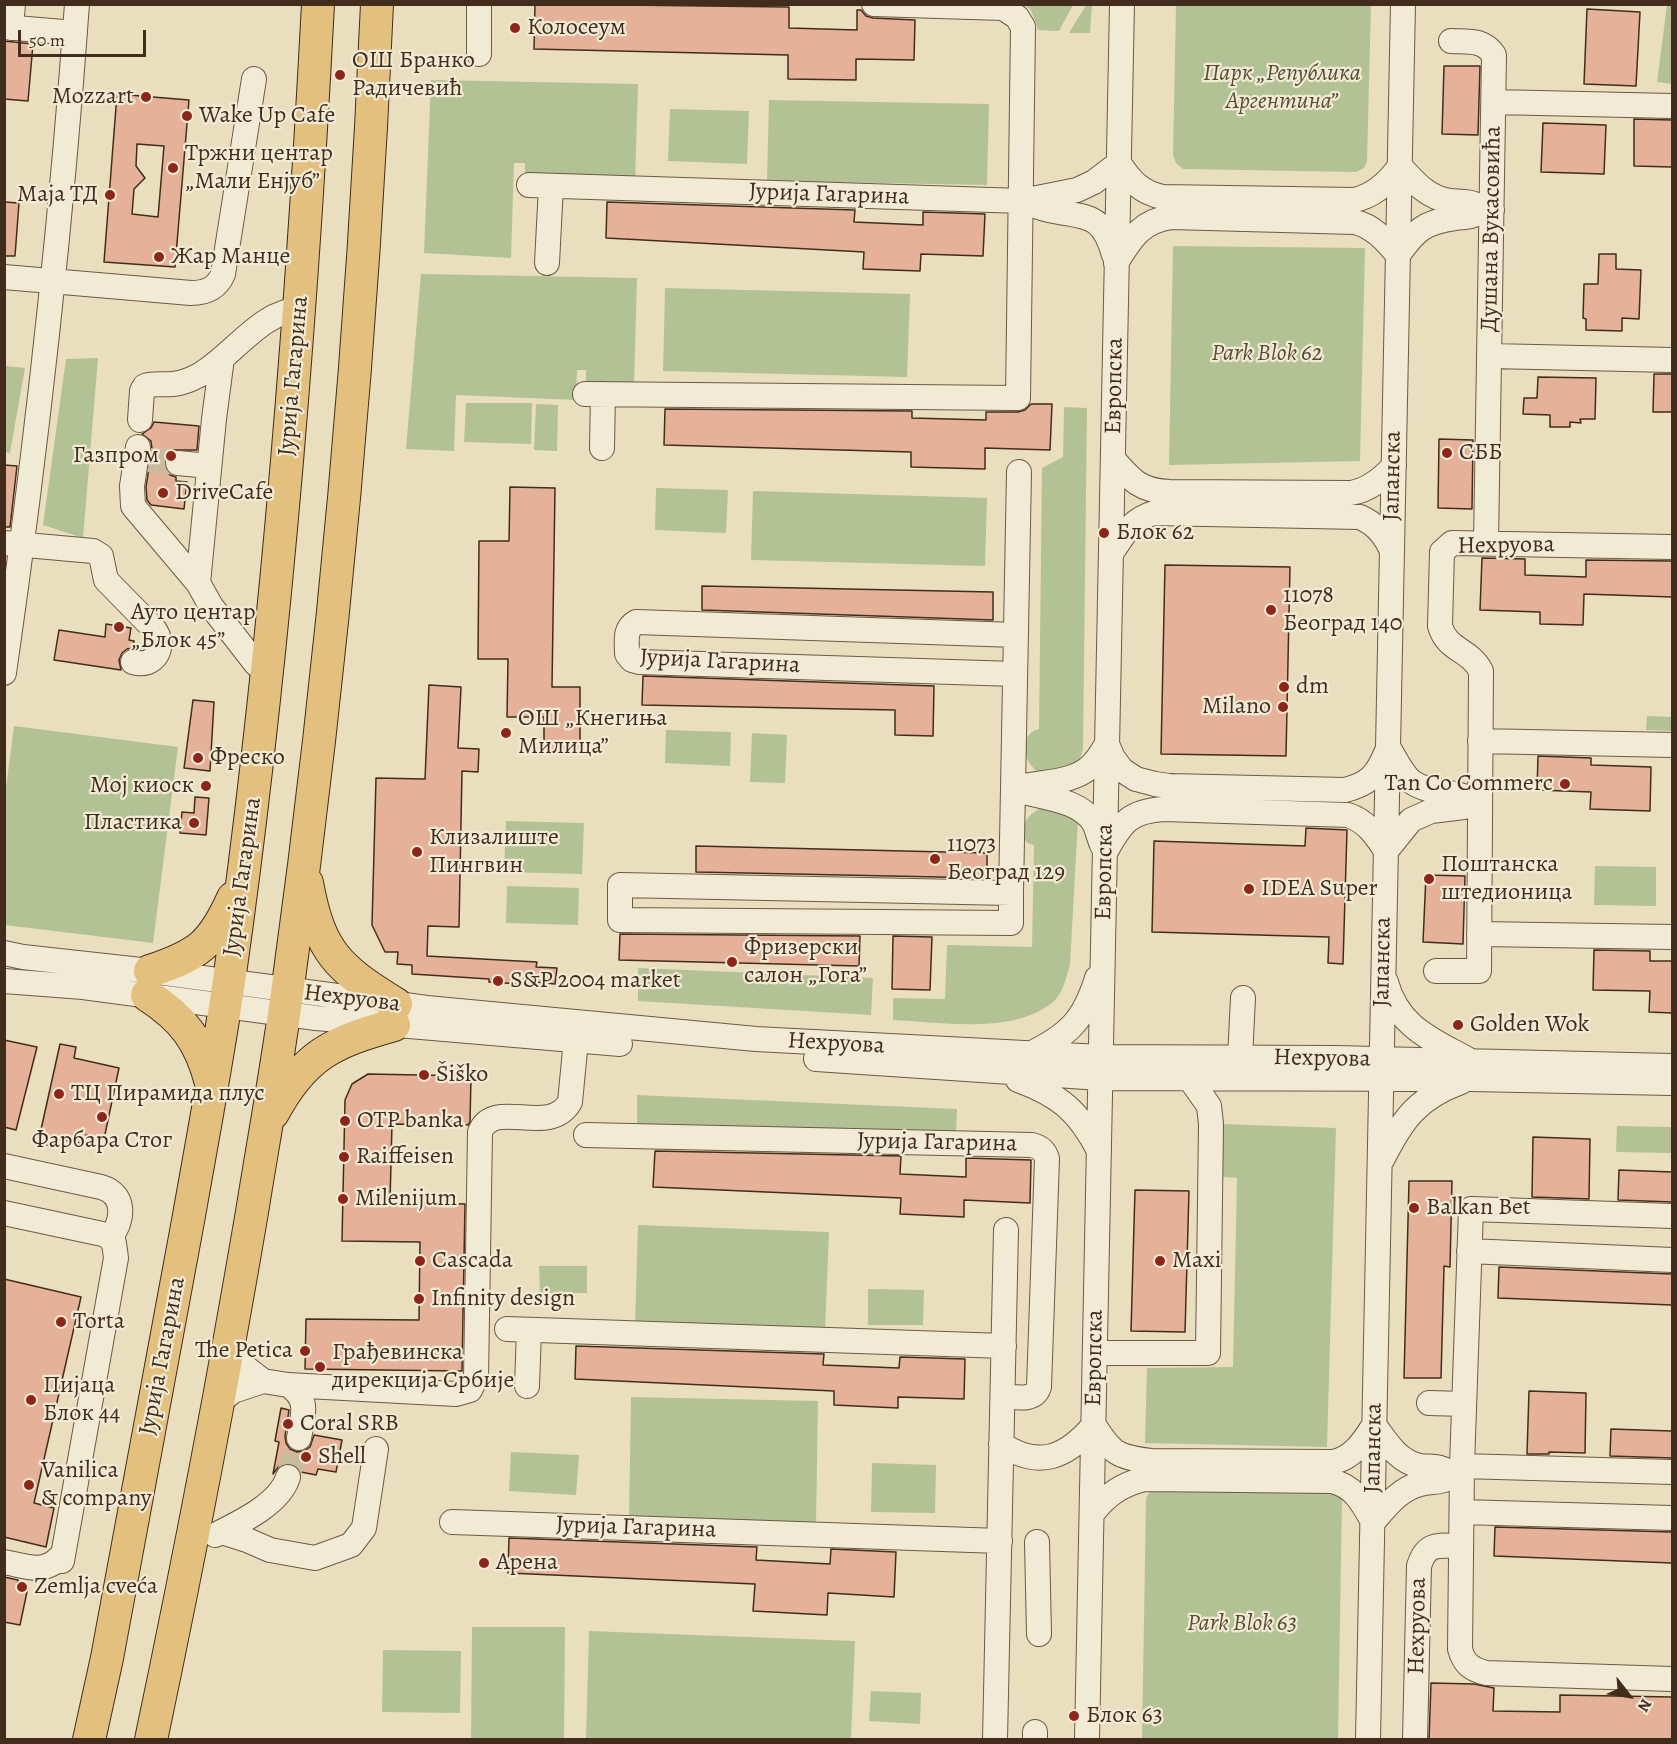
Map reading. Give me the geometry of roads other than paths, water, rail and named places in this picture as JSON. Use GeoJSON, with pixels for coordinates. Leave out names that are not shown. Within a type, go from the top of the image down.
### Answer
{"type":"FeatureCollection","features":[{"type":"Feature","properties":{"kind":"main road","name":"Јурија Гагарина"},"geometry":{"type":"LineString","coordinates":[[89,1740],[109,1647],[212,1087],[246,860],[277,580],[300,310],[318,4]]}},
{"type":"Feature","properties":{"kind":"main road"},"geometry":{"type":"LineString","coordinates":[[151,1740],[230,1341],[285,1002],[304,863],[344,498],[358,338],[376,4]]}},
{"type":"Feature","properties":{"kind":"main road"},"geometry":{"type":"LineString","coordinates":[[374,68],[395,4]]}},
{"type":"Feature","properties":{"kind":"main road"},"geometry":{"type":"LineString","coordinates":[[212,1087],[203,1054],[192,1036],[148,983],[203,947],[211,938],[226,913],[246,860]]}},
{"type":"Feature","properties":{"kind":"main road"},"geometry":{"type":"LineString","coordinates":[[266,1124],[294,1079],[318,1055],[395,1015],[331,953],[318,925],[309,895],[304,863]]}},
{"type":"Feature","properties":{"kind":"street"},"geometry":{"type":"LineString","coordinates":[[4,673],[13,543],[40,410],[65,168],[78,4]]}},
{"type":"Feature","properties":{"kind":"street"},"geometry":{"type":"LineString","coordinates":[[478,54],[479,4]]}},
{"type":"Feature","properties":{"kind":"street"},"geometry":{"type":"LineString","coordinates":[[602,448],[594,394],[1018,398],[1023,27],[1017,16],[1003,8],[874,4]]}},
{"type":"Feature","properties":{"kind":"street"},"geometry":{"type":"LineString","coordinates":[[1106,4],[1121,34]]}},
{"type":"Feature","properties":{"kind":"street","name":"Европска"},"geometry":{"type":"LineString","coordinates":[[1087,1740],[1122,4]]}},
{"type":"Feature","properties":{"kind":"street","name":"Јапанска"},"geometry":{"type":"LineString","coordinates":[[1368,1740],[1403,4]]}},
{"type":"Feature","properties":{"kind":"street"},"geometry":{"type":"LineString","coordinates":[[1402,35],[1418,4]]}},
{"type":"Feature","properties":{"kind":"street"},"geometry":{"type":"LineString","coordinates":[[10,20],[75,33]]}},
{"type":"Feature","properties":{"kind":"street","name":"Душана Вукасовића"},"geometry":{"type":"LineString","coordinates":[[1451,41],[1480,42],[1489,47],[1494,55],[1494,102],[1488,210],[1490,356],[1486,543]]}},
{"type":"Feature","properties":{"kind":"street"},"geometry":{"type":"LineString","coordinates":[[4,278],[191,293],[206,292],[216,286],[223,274],[254,79]]}},
{"type":"Feature","properties":{"kind":"street","name":"Душана Вукасовића"},"geometry":{"type":"LineString","coordinates":[[1494,102],[1672,106]]}},
{"type":"Feature","properties":{"kind":"street"},"geometry":{"type":"LineString","coordinates":[[1022,201],[1077,190],[1094,182],[1119,163],[1138,188],[1155,196],[1354,200],[1371,196],[1400,166],[1414,182],[1432,196],[1447,201],[1475,204],[1488,210]]}},
{"type":"Feature","properties":{"kind":"street","name":"Јурија Гагарина"},"geometry":{"type":"LineString","coordinates":[[547,263],[540,186],[1022,201]]}},
{"type":"Feature","properties":{"kind":"street"},"geometry":{"type":"LineString","coordinates":[[1022,201],[1049,210],[1085,216],[1094,221],[1105,232],[1111,243],[1116,263]]}},
{"type":"Feature","properties":{"kind":"street"},"geometry":{"type":"LineString","coordinates":[[1116,263],[1137,233],[1149,223],[1171,217],[1355,222],[1371,229],[1398,255],[1413,233],[1444,220],[1475,216],[1488,210]]}},
{"type":"Feature","properties":{"kind":"street"},"geometry":{"type":"LineString","coordinates":[[140,420],[145,386],[176,384],[206,371],[274,317],[287,310],[300,310]]}},
{"type":"Feature","properties":{"kind":"street","name":"Душана Вукасовића"},"geometry":{"type":"LineString","coordinates":[[1490,356],[1672,360]]}},
{"type":"Feature","properties":{"kind":"street"},"geometry":{"type":"LineString","coordinates":[[198,583],[222,358]]}},
{"type":"Feature","properties":{"kind":"street"},"geometry":{"type":"LineString","coordinates":[[141,456],[132,486],[132,506],[198,583],[211,606],[256,664],[267,667]]}},
{"type":"Feature","properties":{"kind":"street"},"geometry":{"type":"LineString","coordinates":[[1114,460],[1140,486],[1155,491],[1170,492],[1351,493],[1359,492],[1378,482],[1394,466]]}},
{"type":"Feature","properties":{"kind":"street"},"geometry":{"type":"LineString","coordinates":[[178,463],[209,466]]}},
{"type":"Feature","properties":{"kind":"street"},"geometry":{"type":"LineString","coordinates":[[1011,893],[620,885],[620,920],[1011,923],[1019,472]]}},
{"type":"Feature","properties":{"kind":"street"},"geometry":{"type":"LineString","coordinates":[[1111,555],[1132,524],[1145,515],[1154,513],[1360,518],[1372,522],[1386,538],[1392,551]]}},
{"type":"Feature","properties":{"kind":"street"},"geometry":{"type":"LineString","coordinates":[[13,543],[93,551],[101,556],[106,580],[154,629],[159,638],[159,651],[151,661],[133,662]]}},
{"type":"Feature","properties":{"kind":"street","name":"Нехруова"},"geometry":{"type":"LineString","coordinates":[[1436,971],[1479,971],[1477,801],[1481,670],[1471,657],[1448,644],[1443,637],[1440,626],[1442,552],[1452,543],[1672,547]]}},
{"type":"Feature","properties":{"kind":"street","name":"Јурија Гагарина"},"geometry":{"type":"LineString","coordinates":[[1015,674],[639,662],[632,660],[627,654],[627,630],[636,622],[1016,635]]}},
{"type":"Feature","properties":{"kind":"street"},"geometry":{"type":"LineString","coordinates":[[1480,741],[1672,745]]}},
{"type":"Feature","properties":{"kind":"street"},"geometry":{"type":"LineString","coordinates":[[1107,744],[1122,770],[1136,778],[1155,784],[1345,790],[1359,787],[1369,780],[1377,772],[1388,747]]}},
{"type":"Feature","properties":{"kind":"street"},"geometry":{"type":"LineString","coordinates":[[1013,789],[1032,783],[1068,778],[1088,770],[1107,744]]}},
{"type":"Feature","properties":{"kind":"street"},"geometry":{"type":"LineString","coordinates":[[1388,747],[1411,781],[1429,790],[1464,795],[1477,801]]}},
{"type":"Feature","properties":{"kind":"street"},"geometry":{"type":"LineString","coordinates":[[1013,789],[1065,802],[1083,811],[1095,825],[1105,853]]}},
{"type":"Feature","properties":{"kind":"street"},"geometry":{"type":"LineString","coordinates":[[1105,853],[1118,828],[1127,819],[1144,811],[1164,809],[1348,815],[1365,823],[1386,851],[1411,820],[1431,811],[1464,807],[1477,801]]}},
{"type":"Feature","properties":{"kind":"street"},"geometry":{"type":"LineString","coordinates":[[1479,934],[1672,937]]}},
{"type":"Feature","properties":{"kind":"street","name":"Нехруова"},"geometry":{"type":"LineString","coordinates":[[4,953],[148,983],[576,1040],[993,1071],[1240,1065],[1470,1070],[1672,1066]]}},
{"type":"Feature","properties":{"kind":"street"},"geometry":{"type":"LineString","coordinates":[[1029,1054],[1048,1045],[1071,1029],[1093,992],[1103,958]]}},
{"type":"Feature","properties":{"kind":"street"},"geometry":{"type":"LineString","coordinates":[[1379,1165],[1399,1127],[1412,1112],[1470,1070],[1414,1029],[1401,1015],[1391,999],[1383,971]]}},
{"type":"Feature","properties":{"kind":"street","name":"Нехруова"},"geometry":{"type":"LineString","coordinates":[[4,981],[148,983]]}},
{"type":"Feature","properties":{"kind":"street"},"geometry":{"type":"LineString","coordinates":[[1211,1124],[1217,1106],[1240,1065],[1247,998]]}},
{"type":"Feature","properties":{"kind":"street","name":"Нехруова"},"geometry":{"type":"LineString","coordinates":[[395,1015],[1029,1054],[1101,1067],[1191,1079],[1240,1065]]}},
{"type":"Feature","properties":{"kind":"street"},"geometry":{"type":"LineString","coordinates":[[218,1403],[233,1391],[263,1381],[288,1385],[456,1394],[470,1390],[476,1378],[480,1132],[483,1126],[493,1118],[548,1118],[559,1115],[566,1109],[570,1102],[576,1040]]}},
{"type":"Feature","properties":{"kind":"street","name":"Нехруова"},"geometry":{"type":"LineString","coordinates":[[1470,1070],[1672,1083]]}},
{"type":"Feature","properties":{"kind":"street"},"geometry":{"type":"LineString","coordinates":[[993,1071],[1034,1086],[1068,1106],[1084,1124],[1099,1151]]}},
{"type":"Feature","properties":{"kind":"street"},"geometry":{"type":"LineString","coordinates":[[1095,1353],[1208,1353],[1211,1124],[1209,1106],[1191,1079]]}},
{"type":"Feature","properties":{"kind":"street","name":"Јурија Гагарина"},"geometry":{"type":"LineString","coordinates":[[585,1135],[1032,1145],[1040,1148],[1047,1159],[1039,1388],[1036,1395],[1031,1397],[1003,1396]]}},
{"type":"Feature","properties":{"kind":"street"},"geometry":{"type":"LineString","coordinates":[[4,1166],[101,1187],[113,1192],[120,1204],[121,1218],[119,1226],[110,1238]]}},
{"type":"Feature","properties":{"kind":"street","name":"Нехруова"},"geometry":{"type":"LineString","coordinates":[[1672,1216],[1471,1209],[1460,1472],[1462,1512],[1460,1649],[1462,1659],[1468,1666],[1486,1673],[1672,1679]]}},
{"type":"Feature","properties":{"kind":"street"},"geometry":{"type":"LineString","coordinates":[[4,1213],[101,1234],[110,1238],[114,1243],[116,1258],[62,1561],[60,1557],[49,1567],[42,1569],[4,1562]]}},
{"type":"Feature","properties":{"kind":"street"},"geometry":{"type":"LineString","coordinates":[[996,1740],[1006,1230]]}},
{"type":"Feature","properties":{"kind":"street"},"geometry":{"type":"LineString","coordinates":[[1469,1251],[1672,1260]]}},
{"type":"Feature","properties":{"kind":"street"},"geometry":{"type":"LineString","coordinates":[[527,1386],[518,1330],[1004,1346]]}},
{"type":"Feature","properties":{"kind":"street"},"geometry":{"type":"LineString","coordinates":[[230,1341],[245,1367],[263,1381]]}},
{"type":"Feature","properties":{"kind":"street"},"geometry":{"type":"LineString","coordinates":[[288,1385],[302,1398],[304,1412],[299,1438]]}},
{"type":"Feature","properties":{"kind":"street"},"geometry":{"type":"LineString","coordinates":[[1429,1403],[1464,1404]]}},
{"type":"Feature","properties":{"kind":"street"},"geometry":{"type":"LineString","coordinates":[[1001,1444],[1029,1458],[1051,1457],[1076,1445],[1094,1425],[1107,1446],[1131,1459],[1333,1462],[1342,1460],[1358,1448],[1374,1425],[1396,1454],[1408,1462],[1421,1466],[1460,1472],[1672,1472]]}},
{"type":"Feature","properties":{"kind":"street"},"geometry":{"type":"LineString","coordinates":[[222,1532],[270,1551],[315,1558],[351,1545],[364,1528],[376,1449]]}},
{"type":"Feature","properties":{"kind":"street"},"geometry":{"type":"LineString","coordinates":[[1092,1514],[1101,1501],[1113,1492],[1129,1483],[1145,1479],[1332,1481],[1354,1491],[1372,1522],[1395,1497],[1407,1490],[1420,1484],[1445,1481],[1460,1472]]}},
{"type":"Feature","properties":{"kind":"street"},"geometry":{"type":"LineString","coordinates":[[191,1547],[234,1526],[274,1499],[288,1477]]}},
{"type":"Feature","properties":{"kind":"street"},"geometry":{"type":"LineString","coordinates":[[1462,1512],[1672,1518]]}},
{"type":"Feature","properties":{"kind":"street","name":"Јурија Гагарина"},"geometry":{"type":"LineString","coordinates":[[452,1522],[1000,1541]]}},
{"type":"Feature","properties":{"kind":"street"},"geometry":{"type":"LineString","coordinates":[[1037,1542],[1039,1634]]}},
{"type":"Feature","properties":{"kind":"street","name":"Нехруова"},"geometry":{"type":"LineString","coordinates":[[1415,1740],[1419,1566],[1428,1549],[1436,1546],[1461,1546]]}},
{"type":"Feature","properties":{"kind":"street"},"geometry":{"type":"LineString","coordinates":[[999,1591],[1037,1587]]}},
{"type":"Feature","properties":{"kind":"tunnel"},"geometry":{"type":"LineString","coordinates":[[149,460],[178,463]]}},
{"type":"Feature","properties":{"kind":"tunnel"},"geometry":{"type":"LineString","coordinates":[[288,1477],[299,1438]]}},
{"type":"Feature","properties":{"kind":"place","name":"Колосеум"},"geometry":{"type":"Point","coordinates":[515,28]}},
{"type":"Feature","properties":{"kind":"place","name":"ОШ Бранко Радичевић"},"geometry":{"type":"Point","coordinates":[340,75]}},
{"type":"Feature","properties":{"kind":"place","name":"Mozzart"},"geometry":{"type":"Point","coordinates":[146,97]}},
{"type":"Feature","properties":{"kind":"place","name":"Wake Up Cafe"},"geometry":{"type":"Point","coordinates":[187,116]}},
{"type":"Feature","properties":{"kind":"place","name":"Тржни центар „Мали Енјуб”"},"geometry":{"type":"Point","coordinates":[173,168]}},
{"type":"Feature","properties":{"kind":"place","name":"Маја ТД"},"geometry":{"type":"Point","coordinates":[110,195]}},
{"type":"Feature","properties":{"kind":"place","name":"Жар Манце"},"geometry":{"type":"Point","coordinates":[159,257]}},
{"type":"Feature","properties":{"kind":"place","name":"СББ"},"geometry":{"type":"Point","coordinates":[1447,453]}},
{"type":"Feature","properties":{"kind":"place","name":"Газпром"},"geometry":{"type":"Point","coordinates":[171,456]}},
{"type":"Feature","properties":{"kind":"place","name":"DriveCafe"},"geometry":{"type":"Point","coordinates":[163,493]}},
{"type":"Feature","properties":{"kind":"place","name":"Блок 62"},"geometry":{"type":"Point","coordinates":[1104,533]}},
{"type":"Feature","properties":{"kind":"place","name":"11078 Београд 140"},"geometry":{"type":"Point","coordinates":[1271,610]}},
{"type":"Feature","properties":{"kind":"place","name":"Ауто центар „Блок 45”"},"geometry":{"type":"Point","coordinates":[119,627]}},
{"type":"Feature","properties":{"kind":"place","name":"dm"},"geometry":{"type":"Point","coordinates":[1284,687]}},
{"type":"Feature","properties":{"kind":"place","name":"Milano"},"geometry":{"type":"Point","coordinates":[1283,707]}},
{"type":"Feature","properties":{"kind":"place","name":"ОШ „Кнегиња Милица”"},"geometry":{"type":"Point","coordinates":[506,733]}},
{"type":"Feature","properties":{"kind":"place","name":"Фреско"},"geometry":{"type":"Point","coordinates":[198,758]}},
{"type":"Feature","properties":{"kind":"place","name":"Tan Co Commerc"},"geometry":{"type":"Point","coordinates":[1565,784]}},
{"type":"Feature","properties":{"kind":"place","name":"Мој киоск"},"geometry":{"type":"Point","coordinates":[206,786]}},
{"type":"Feature","properties":{"kind":"place","name":"Пластика"},"geometry":{"type":"Point","coordinates":[194,823]}},
{"type":"Feature","properties":{"kind":"place","name":"Клизалиште Пингвин"},"geometry":{"type":"Point","coordinates":[417,852]}},
{"type":"Feature","properties":{"kind":"place","name":"11073 Београд 129"},"geometry":{"type":"Point","coordinates":[935,859]}},
{"type":"Feature","properties":{"kind":"place","name":"Поштанска штедионица"},"geometry":{"type":"Point","coordinates":[1429,879]}},
{"type":"Feature","properties":{"kind":"place","name":"IDEA Super"},"geometry":{"type":"Point","coordinates":[1249,889]}},
{"type":"Feature","properties":{"kind":"place","name":"Фризерски салон „Гога”"},"geometry":{"type":"Point","coordinates":[732,962]}},
{"type":"Feature","properties":{"kind":"place","name":"S&P 2004 market"},"geometry":{"type":"Point","coordinates":[498,981]}},
{"type":"Feature","properties":{"kind":"place","name":"Golden Wok"},"geometry":{"type":"Point","coordinates":[1458,1025]}},
{"type":"Feature","properties":{"kind":"place","name":"Šiško"},"geometry":{"type":"Point","coordinates":[424,1075]}},
{"type":"Feature","properties":{"kind":"place","name":"ТЦ Пирамида плус"},"geometry":{"type":"Point","coordinates":[59,1094]}},
{"type":"Feature","properties":{"kind":"place","name":"Фарбара Стог"},"geometry":{"type":"Point","coordinates":[102,1117]}},
{"type":"Feature","properties":{"kind":"place","name":"OTP banka"},"geometry":{"type":"Point","coordinates":[345,1121]}},
{"type":"Feature","properties":{"kind":"place","name":"Raiffeisen"},"geometry":{"type":"Point","coordinates":[344,1157]}},
{"type":"Feature","properties":{"kind":"place","name":"Milenijum"},"geometry":{"type":"Point","coordinates":[343,1199]}},
{"type":"Feature","properties":{"kind":"place","name":"Balkan Bet"},"geometry":{"type":"Point","coordinates":[1414,1208]}},
{"type":"Feature","properties":{"kind":"place","name":"Cascada"},"geometry":{"type":"Point","coordinates":[420,1261]}},
{"type":"Feature","properties":{"kind":"place","name":"Maxi"},"geometry":{"type":"Point","coordinates":[1160,1261]}},
{"type":"Feature","properties":{"kind":"place","name":"Infinity design"},"geometry":{"type":"Point","coordinates":[419,1299]}},
{"type":"Feature","properties":{"kind":"place","name":"Torta"},"geometry":{"type":"Point","coordinates":[61,1322]}},
{"type":"Feature","properties":{"kind":"place","name":"The Petica"},"geometry":{"type":"Point","coordinates":[305,1351]}},
{"type":"Feature","properties":{"kind":"place","name":"Грађевинска дирекција Србије"},"geometry":{"type":"Point","coordinates":[320,1367]}},
{"type":"Feature","properties":{"kind":"place","name":"Пијаца Блок 44"},"geometry":{"type":"Point","coordinates":[31,1400]}},
{"type":"Feature","properties":{"kind":"place","name":"Coral SRB"},"geometry":{"type":"Point","coordinates":[288,1424]}},
{"type":"Feature","properties":{"kind":"place","name":"Shell"},"geometry":{"type":"Point","coordinates":[306,1457]}},
{"type":"Feature","properties":{"kind":"place","name":"Vanilica & company"},"geometry":{"type":"Point","coordinates":[29,1485]}},
{"type":"Feature","properties":{"kind":"place","name":"Арена"},"geometry":{"type":"Point","coordinates":[484,1563]}},
{"type":"Feature","properties":{"kind":"place","name":"Zemlja cveća"},"geometry":{"type":"Point","coordinates":[22,1587]}},
{"type":"Feature","properties":{"kind":"place","name":"Блок 63"},"geometry":{"type":"Point","coordinates":[1074,1716]}},
{"type":"Feature","properties":{"kind":"park label","name":"Парк „Република Аргентина”"},"geometry":{"type":"Point","coordinates":[1282,88]}},
{"type":"Feature","properties":{"kind":"park label","name":"Park Blok 62"},"geometry":{"type":"Point","coordinates":[1267,354]}},
{"type":"Feature","properties":{"kind":"park label","name":"Park Blok 63"},"geometry":{"type":"Point","coordinates":[1242,1624]}}]}
